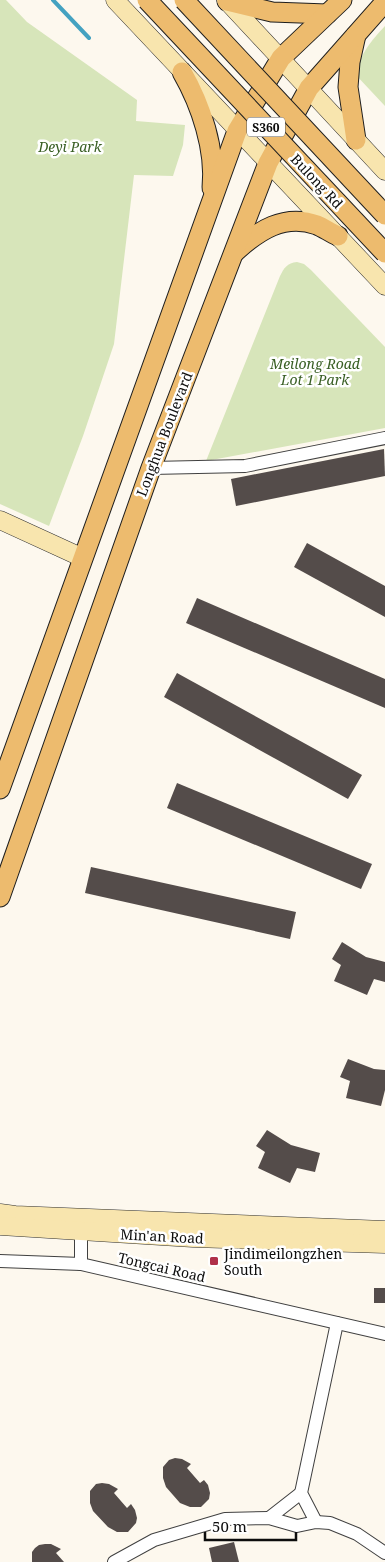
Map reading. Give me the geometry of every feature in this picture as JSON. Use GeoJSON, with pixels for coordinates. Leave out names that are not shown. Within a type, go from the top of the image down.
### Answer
{"type":"FeatureCollection","features":[{"type":"Feature","properties":{"kind":"main road"},"geometry":{"type":"LineString","coordinates":[[115,0],[385,286]]}},
{"type":"Feature","properties":{"kind":"main road","name":"Bulong Rd"},"geometry":{"type":"LineString","coordinates":[[147,0],[385,253]]}},
{"type":"Feature","properties":{"kind":"main road","name":"Bulong Rd"},"geometry":{"type":"LineString","coordinates":[[184,0],[385,215]]}},
{"type":"Feature","properties":{"kind":"main road"},"geometry":{"type":"LineString","coordinates":[[0,789],[238,131],[281,58],[342,0]]}},
{"type":"Feature","properties":{"kind":"main road"},"geometry":{"type":"LineString","coordinates":[[226,1],[272,12],[327,14]]}},
{"type":"Feature","properties":{"kind":"main road"},"geometry":{"type":"LineString","coordinates":[[226,1],[310,88],[385,171]]}},
{"type":"Feature","properties":{"kind":"main road","name":"Longhua Boulevard"},"geometry":{"type":"LineString","coordinates":[[0,897],[151,468],[268,163],[310,88],[385,2]]}},
{"type":"Feature","properties":{"kind":"main road"},"geometry":{"type":"LineString","coordinates":[[356,140],[348,86],[350,62],[357,32]]}},
{"type":"Feature","properties":{"kind":"main road"},"geometry":{"type":"LineString","coordinates":[[182,72],[194,93],[206,132],[213,178],[210,206]]}},
{"type":"Feature","properties":{"kind":"main road"},"geometry":{"type":"LineString","coordinates":[[233,255],[252,237],[265,228],[282,223],[298,222],[316,225],[338,236]]}},
{"type":"Feature","properties":{"kind":"main road"},"geometry":{"type":"LineString","coordinates":[[0,522],[83,558]]}},
{"type":"Feature","properties":{"kind":"main road","name":"Min'an Road"},"geometry":{"type":"LineString","coordinates":[[0,1212],[85,1218],[385,1230]]}},
{"type":"Feature","properties":{"kind":"main road","name":"Min'an Road"},"geometry":{"type":"LineString","coordinates":[[0,1226],[193,1238],[385,1244]]}},
{"type":"Feature","properties":{"kind":"street"},"geometry":{"type":"LineString","coordinates":[[151,468],[245,466],[385,438]]}},
{"type":"Feature","properties":{"kind":"street"},"geometry":{"type":"LineString","coordinates":[[81,1231],[81,1264]]}},
{"type":"Feature","properties":{"kind":"street","name":"Tongcai Road"},"geometry":{"type":"LineString","coordinates":[[0,1261],[81,1264],[385,1334]]}},
{"type":"Feature","properties":{"kind":"street"},"geometry":{"type":"LineString","coordinates":[[316,1522],[301,1492],[336,1323]]}},
{"type":"Feature","properties":{"kind":"street"},"geometry":{"type":"LineString","coordinates":[[269,1518],[301,1492]]}},
{"type":"Feature","properties":{"kind":"street"},"geometry":{"type":"LineString","coordinates":[[114,1562],[154,1540],[225,1519],[269,1518],[297,1526],[316,1522],[330,1523],[357,1534],[385,1553]]}},
{"type":"Feature","properties":{"kind":"green space","name":"Deyi Park"},"geometry":{"type":"Polygon","coordinates":[[[0,0],[6,0],[27,22],[137,100],[136,121],[185,125],[183,145],[173,176],[134,175],[114,344],[83,436],[49,526],[0,504],[0,0]]]}},
{"type":"Feature","properties":{"kind":"green space"},"geometry":{"type":"Polygon","coordinates":[[[385,26],[385,106],[355,74],[367,48],[385,26]]]}},
{"type":"Feature","properties":{"kind":"green space","name":"Meilong Road Lot 1 Park"},"geometry":{"type":"Polygon","coordinates":[[[297,262],[304,264],[311,270],[385,347],[385,428],[206,461],[280,276],[286,266],[297,262]]]}},
{"type":"Feature","properties":{"kind":"building"},"geometry":{"type":"Polygon","coordinates":[[[384,449],[385,476],[236,506],[231,479],[384,449]]]}},
{"type":"Feature","properties":{"kind":"building"},"geometry":{"type":"Polygon","coordinates":[[[307,543],[385,586],[385,617],[294,567],[307,543]]]}},
{"type":"Feature","properties":{"kind":"building"},"geometry":{"type":"Polygon","coordinates":[[[197,598],[385,679],[385,708],[186,623],[197,598]]]}},
{"type":"Feature","properties":{"kind":"building"},"geometry":{"type":"Polygon","coordinates":[[[177,673],[362,775],[348,799],[164,697],[177,673]]]}},
{"type":"Feature","properties":{"kind":"building"},"geometry":{"type":"Polygon","coordinates":[[[177,783],[372,864],[361,889],[167,808],[177,783]]]}},
{"type":"Feature","properties":{"kind":"building"},"geometry":{"type":"Polygon","coordinates":[[[91,867],[296,912],[290,939],[85,893],[91,867]]]}},
{"type":"Feature","properties":{"kind":"building"},"geometry":{"type":"Polygon","coordinates":[[[342,942],[366,957],[385,962],[385,982],[374,979],[367,995],[334,981],[341,965],[332,959],[342,942]]]}},
{"type":"Feature","properties":{"kind":"building"},"geometry":{"type":"Polygon","coordinates":[[[348,1059],[374,1069],[385,1070],[385,1090],[381,1106],[346,1098],[350,1081],[340,1077],[348,1059]]]}},
{"type":"Feature","properties":{"kind":"building"},"geometry":{"type":"Polygon","coordinates":[[[267,1130],[291,1145],[320,1153],[315,1172],[297,1168],[290,1183],[258,1168],[265,1152],[256,1146],[267,1130]]]}},
{"type":"Feature","properties":{"kind":"building"},"geometry":{"type":"Polygon","coordinates":[[[374,1288],[385,1288],[385,1303],[374,1303],[374,1288]]]}},
{"type":"Feature","properties":{"kind":"building"},"geometry":{"type":"Polygon","coordinates":[[[175,1458],[182,1459],[191,1464],[187,1468],[200,1483],[204,1480],[208,1485],[209,1499],[201,1507],[190,1507],[180,1503],[166,1487],[163,1478],[163,1467],[169,1460],[175,1458]]]}},
{"type":"Feature","properties":{"kind":"building"},"geometry":{"type":"Polygon","coordinates":[[[96,1484],[109,1484],[118,1489],[114,1493],[127,1508],[131,1504],[135,1510],[136,1523],[128,1532],[117,1532],[108,1527],[93,1511],[90,1503],[90,1491],[96,1484]]]}},
{"type":"Feature","properties":{"kind":"building"},"geometry":{"type":"Polygon","coordinates":[[[234,1542],[239,1562],[212,1562],[209,1548],[234,1542]]]}},
{"type":"Feature","properties":{"kind":"building"},"geometry":{"type":"Polygon","coordinates":[[[51,1544],[61,1549],[56,1553],[64,1562],[32,1562],[32,1552],[39,1545],[51,1544]]]}},
{"type":"Feature","properties":{"kind":"waterway"},"geometry":{"type":"LineString","coordinates":[[53,0],[89,38]]}},
{"type":"Feature","properties":{"kind":"place","name":"Jindimeilongzhen South"},"geometry":{"type":"Point","coordinates":[214,1261]}}]}
